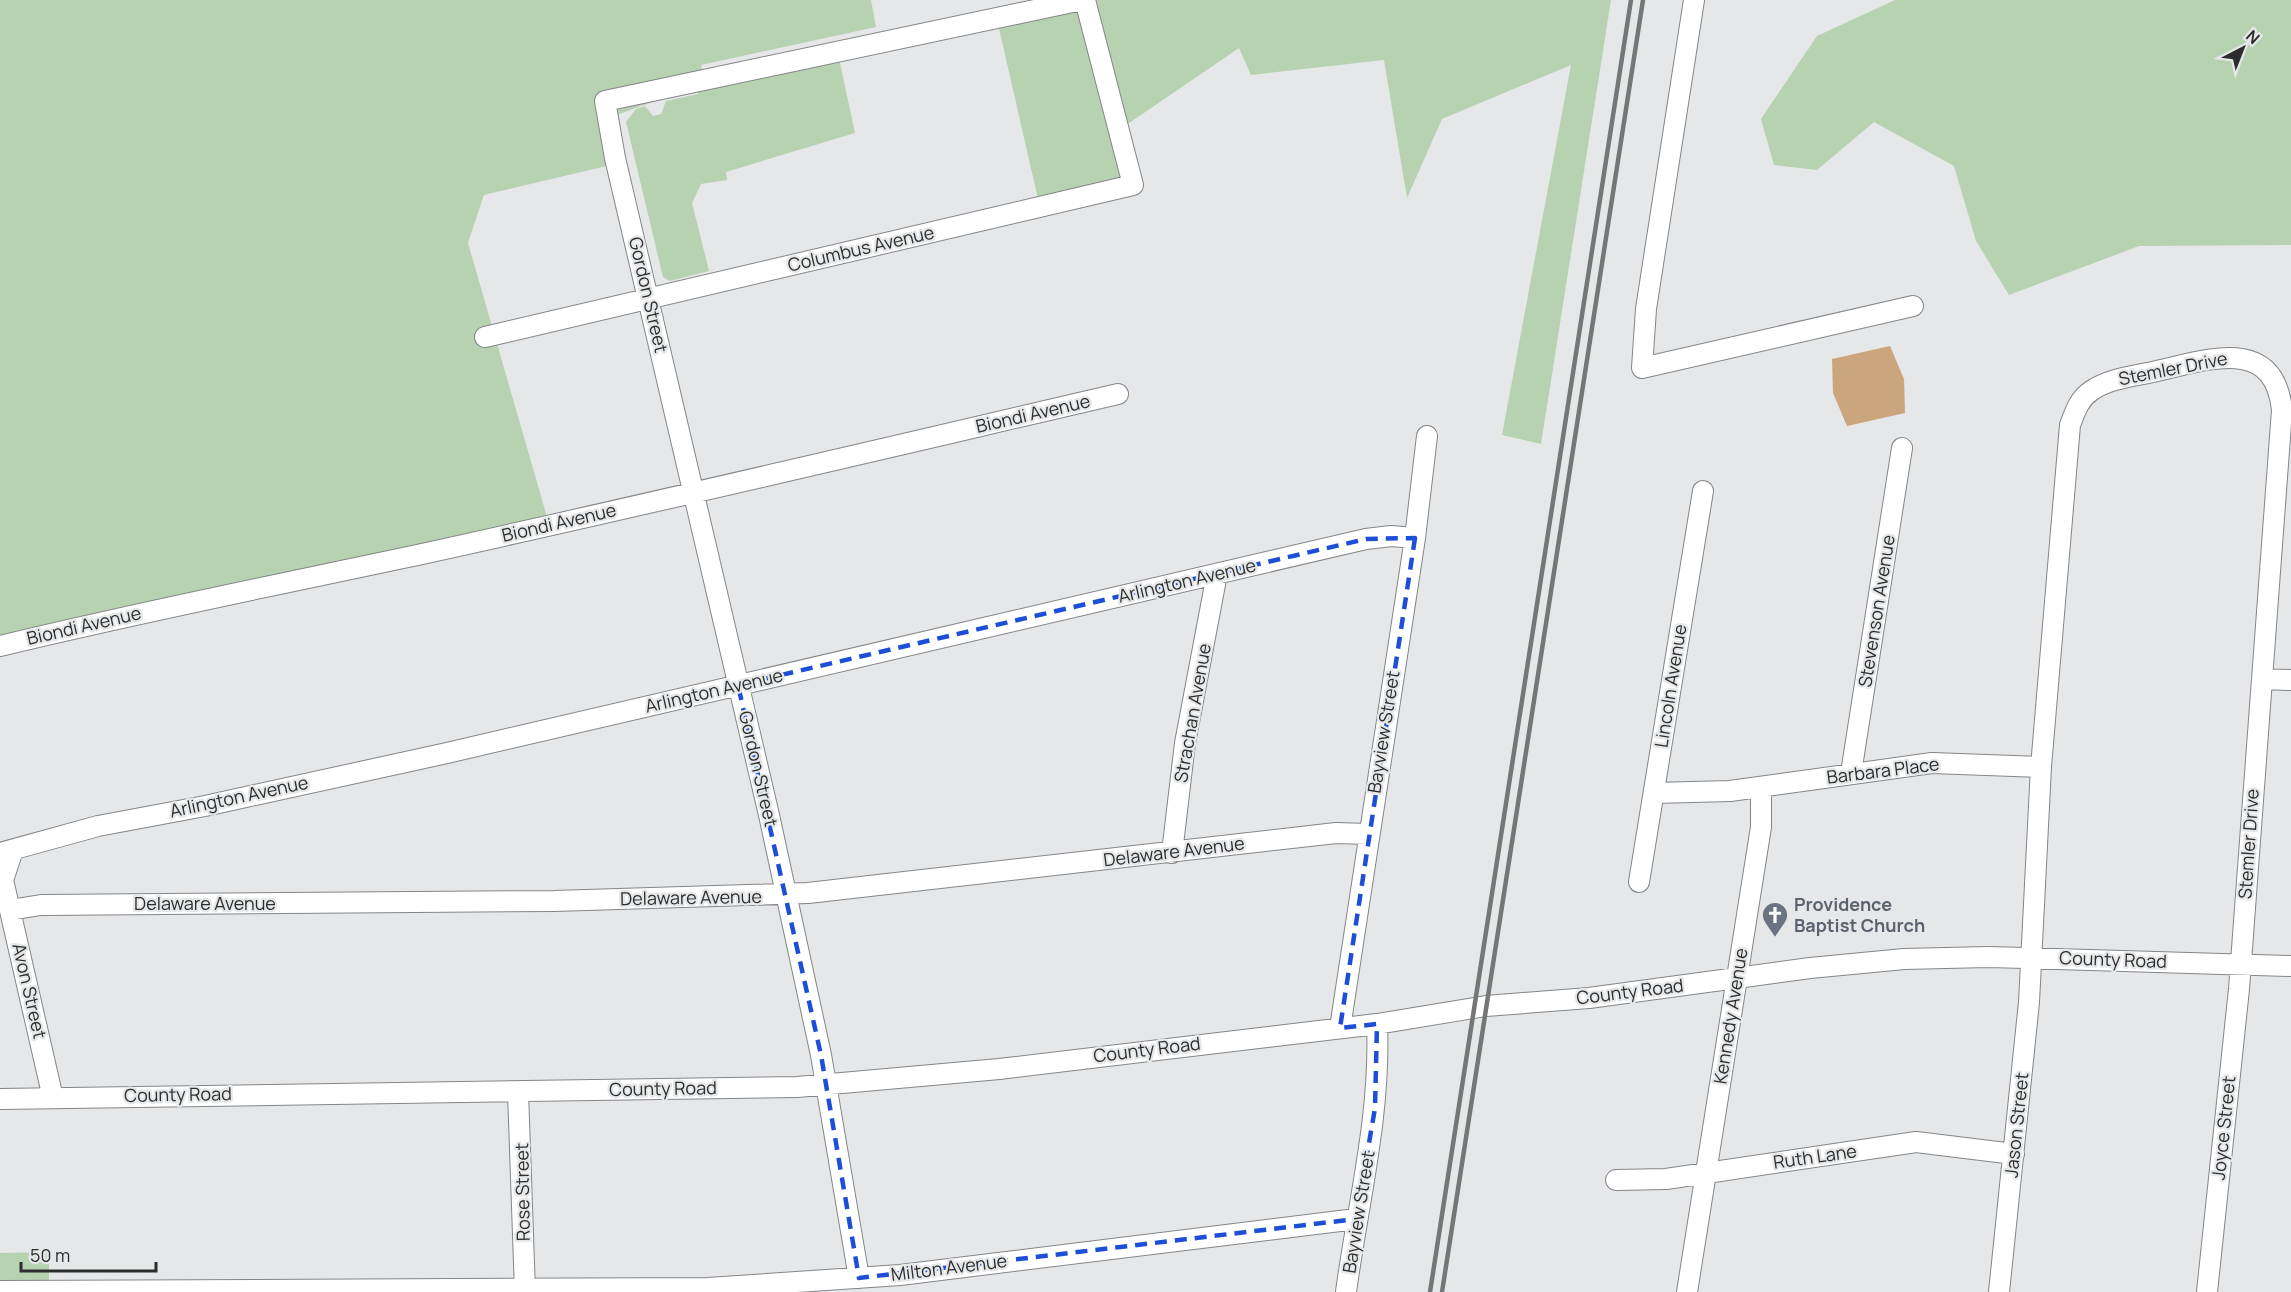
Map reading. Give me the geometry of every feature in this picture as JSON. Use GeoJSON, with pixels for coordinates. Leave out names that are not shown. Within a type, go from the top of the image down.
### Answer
{"type":"FeatureCollection","features":[{"type":"Feature","properties":{"kind":"street","name":"Columbus Avenue"},"geometry":{"type":"LineString","coordinates":[[485,337],[1133,186],[1084,0]]}},
{"type":"Feature","properties":{"kind":"street","name":"Gordon Street"},"geometry":{"type":"LineString","coordinates":[[859,1278],[826,1086],[787,895],[650,298],[615,158],[605,100],[1084,0]]}},
{"type":"Feature","properties":{"kind":"street"},"geometry":{"type":"LineString","coordinates":[[1694,0],[1646,309],[1642,368],[1913,306]]}},
{"type":"Feature","properties":{"kind":"street","name":"Stemler Drive"},"geometry":{"type":"LineString","coordinates":[[2030,958],[2041,767],[2070,425],[2082,399],[2106,383],[2224,356],[2248,360],[2262,368],[2273,380],[2281,398],[2282,410],[2240,964]]}},
{"type":"Feature","properties":{"kind":"street","name":"Biondi Avenue"},"geometry":{"type":"LineString","coordinates":[[0,646],[168,606],[421,554],[694,493],[1118,394]]}},
{"type":"Feature","properties":{"kind":"street","name":"Bayview Street"},"geometry":{"type":"LineString","coordinates":[[1340,1028],[1415,538],[1427,436]]}},
{"type":"Feature","properties":{"kind":"street","name":"Stevenson Avenue"},"geometry":{"type":"LineString","coordinates":[[1851,773],[1902,448]]}},
{"type":"Feature","properties":{"kind":"street","name":"Lincoln Avenue"},"geometry":{"type":"LineString","coordinates":[[1639,882],[1703,491]]}},
{"type":"Feature","properties":{"kind":"street","name":"Arlington Avenue"},"geometry":{"type":"LineString","coordinates":[[6,851],[98,826],[205,806],[447,753],[1366,539],[1391,536],[1415,538]]}},
{"type":"Feature","properties":{"kind":"street","name":"Strachan Avenue"},"geometry":{"type":"LineString","coordinates":[[1172,853],[1185,743],[1217,574]]}},
{"type":"Feature","properties":{"kind":"street"},"geometry":{"type":"LineString","coordinates":[[2262,679],[2291,680]]}},
{"type":"Feature","properties":{"kind":"street","name":"Barbara Place"},"geometry":{"type":"LineString","coordinates":[[1761,788],[1851,773],[1932,763],[2041,767]]}},
{"type":"Feature","properties":{"kind":"street"},"geometry":{"type":"LineString","coordinates":[[1654,793],[1761,788]]}},
{"type":"Feature","properties":{"kind":"street","name":"Kennedy Avenue"},"geometry":{"type":"LineString","coordinates":[[1687,1292],[1761,827],[1761,788]]}},
{"type":"Feature","properties":{"kind":"street","name":"Delaware Avenue"},"geometry":{"type":"LineString","coordinates":[[10,910],[41,905],[554,901],[787,895],[1336,833],[1368,834]]}},
{"type":"Feature","properties":{"kind":"street","name":"Avon Street"},"geometry":{"type":"LineString","coordinates":[[6,851],[3,880],[53,1098]]}},
{"type":"Feature","properties":{"kind":"street","name":"County Road"},"geometry":{"type":"LineString","coordinates":[[0,1099],[826,1086],[999,1069],[1377,1024],[1486,1006],[1590,998],[1904,958],[2030,958],[2291,966]]}},
{"type":"Feature","properties":{"kind":"street","name":"Jason Street"},"geometry":{"type":"LineString","coordinates":[[1999,1292],[2029,1002],[2030,958]]}},
{"type":"Feature","properties":{"kind":"street","name":"Joyce Street"},"geometry":{"type":"LineString","coordinates":[[2207,1292],[2240,964]]}},
{"type":"Feature","properties":{"kind":"street","name":"Bayview Street"},"geometry":{"type":"LineString","coordinates":[[1347,1292],[1356,1219],[1375,1108],[1379,1065],[1377,1024]]}},
{"type":"Feature","properties":{"kind":"street","name":"Rose Street"},"geometry":{"type":"LineString","coordinates":[[518,1092],[525,1291]]}},
{"type":"Feature","properties":{"kind":"street","name":"Ruth Lane"},"geometry":{"type":"LineString","coordinates":[[1616,1180],[1666,1179],[1916,1142],[2014,1154]]}},
{"type":"Feature","properties":{"kind":"street","name":"Milton Avenue"},"geometry":{"type":"LineString","coordinates":[[0,1291],[525,1291],[708,1288],[859,1278],[1356,1219]]}},
{"type":"Feature","properties":{"kind":"highlighted area"},"geometry":{"type":"Polygon","coordinates":[[[1415,538],[1340,1028],[1377,1024],[1375,1108],[1356,1219],[859,1278],[821,1055],[738,685],[1366,539],[1415,538]]]}},
{"type":"Feature","properties":{"kind":"green space"},"geometry":{"type":"Polygon","coordinates":[[[0,0],[871,0],[876,27],[701,65],[705,82],[837,49],[855,133],[726,172],[727,180],[701,184],[692,203],[709,271],[670,281],[663,277],[626,122],[636,109],[645,106],[653,116],[661,114],[666,101],[698,94],[697,86],[600,121],[611,165],[484,195],[468,243],[549,524],[0,638],[0,0]]]}},
{"type":"Feature","properties":{"kind":"green space"},"geometry":{"type":"Polygon","coordinates":[[[1079,0],[1611,0],[1541,444],[1502,435],[1571,65],[1442,119],[1407,198],[1384,60],[1251,75],[1239,48],[1116,132],[1129,193],[1041,212],[998,24],[1079,0]]]}},
{"type":"Feature","properties":{"kind":"green space"},"geometry":{"type":"Polygon","coordinates":[[[1895,0],[2291,0],[2291,245],[2139,246],[2009,295],[1976,241],[1954,166],[1874,122],[1817,170],[1774,165],[1761,119],[1817,36],[1895,0]]]}},
{"type":"Feature","properties":{"kind":"green space"},"geometry":{"type":"Polygon","coordinates":[[[49,1252],[49,1283],[0,1292],[0,1253],[49,1252]]]}},
{"type":"Feature","properties":{"kind":"building"},"geometry":{"type":"Polygon","coordinates":[[[1890,346],[1904,379],[1905,413],[1847,426],[1833,393],[1832,359],[1890,346]]]}},
{"type":"Feature","properties":{"kind":"railway"},"geometry":{"type":"LineString","coordinates":[[1430,1292],[1631,0]]}},
{"type":"Feature","properties":{"kind":"railway"},"geometry":{"type":"LineString","coordinates":[[1442,1292],[1643,0]]}},
{"type":"Feature","properties":{"kind":"place","name":"Providence Baptist Church"},"geometry":{"type":"Point","coordinates":[1775,938]}}]}
